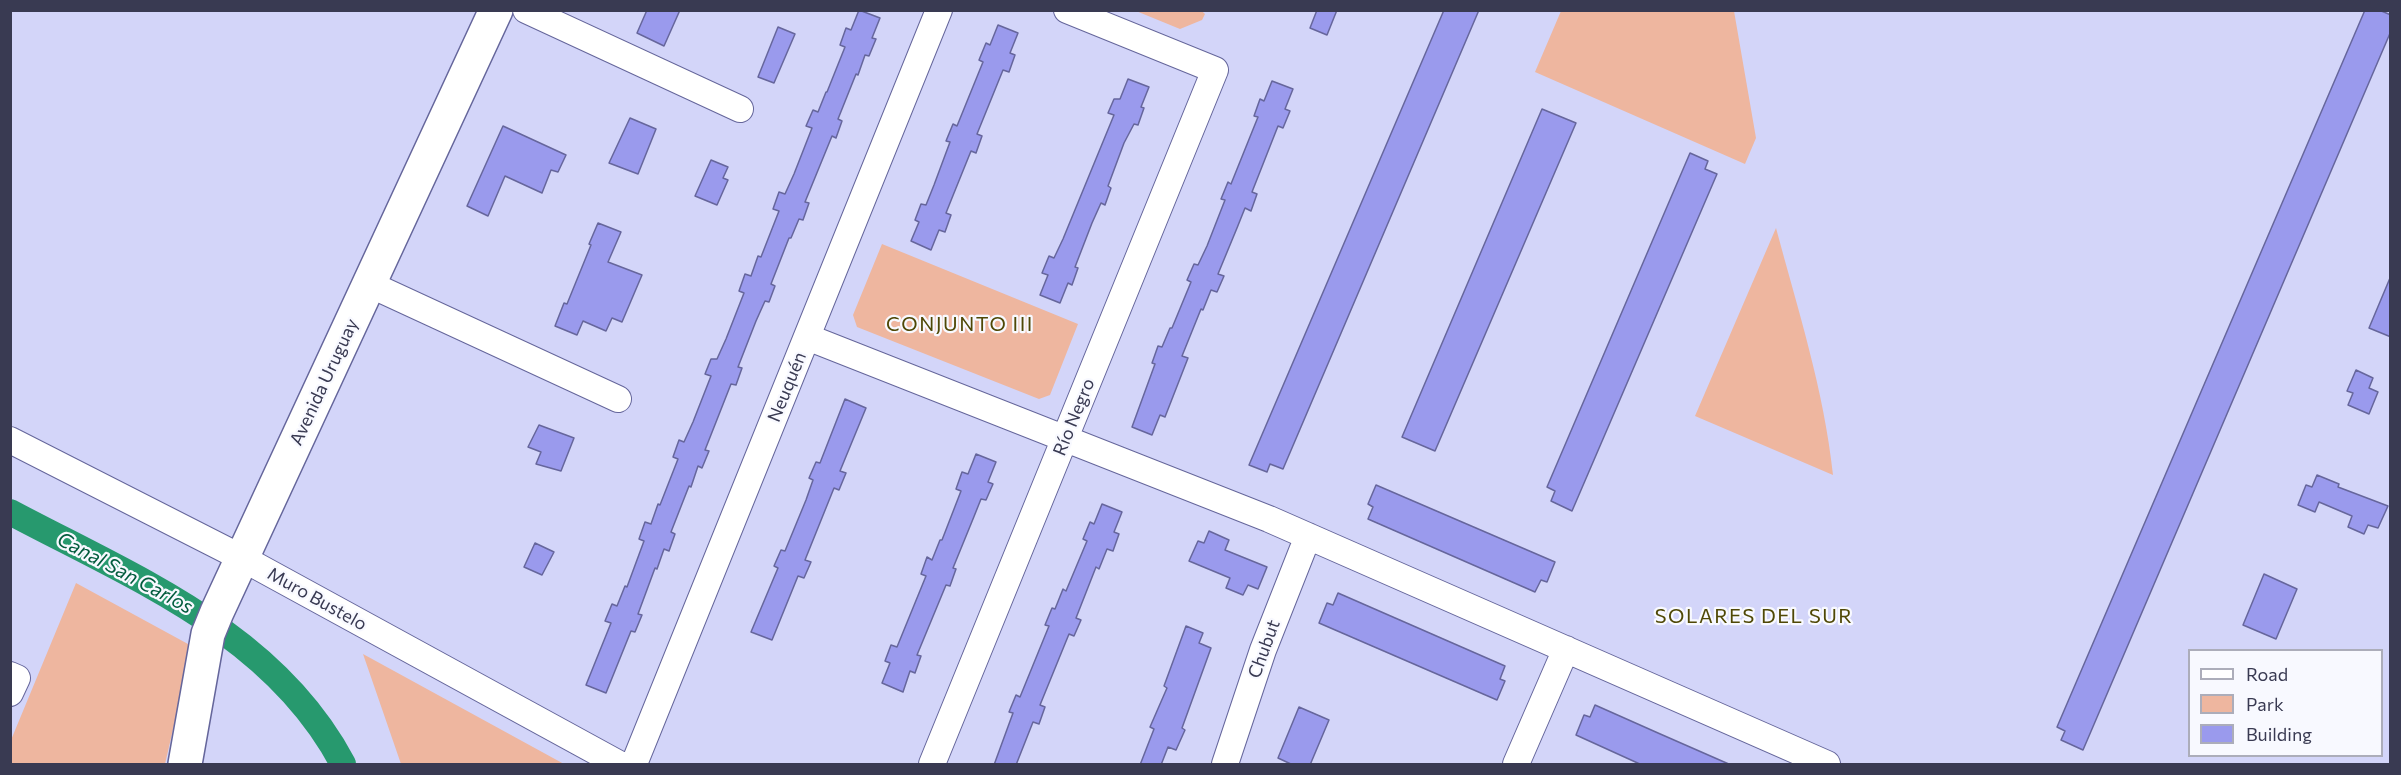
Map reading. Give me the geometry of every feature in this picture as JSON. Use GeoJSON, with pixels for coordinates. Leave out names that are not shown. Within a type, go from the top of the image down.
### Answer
{"type":"FeatureCollection","features":[{"type":"Feature","properties":{"kind":"main road","name":"Avenida Uruguay"},"geometry":{"type":"LineString","coordinates":[[185,765],[212,623],[496,10]]}},
{"type":"Feature","properties":{"kind":"street"},"geometry":{"type":"LineString","coordinates":[[526,10],[740,109]]}},
{"type":"Feature","properties":{"kind":"street","name":"Neuquén"},"geometry":{"type":"LineString","coordinates":[[634,765],[939,10]]}},
{"type":"Feature","properties":{"kind":"street","name":"Río Negro"},"geometry":{"type":"LineString","coordinates":[[932,765],[1215,70],[1067,10]]}},
{"type":"Feature","properties":{"kind":"street"},"geometry":{"type":"LineString","coordinates":[[369,284],[618,399]]}},
{"type":"Feature","properties":{"kind":"street"},"geometry":{"type":"LineString","coordinates":[[807,337],[1308,536],[1827,764]]}},
{"type":"Feature","properties":{"kind":"street","name":"Muro Bustelo"},"geometry":{"type":"LineString","coordinates":[[10,440],[242,558],[619,765]]}},
{"type":"Feature","properties":{"kind":"street","name":"Chubut"},"geometry":{"type":"LineString","coordinates":[[1225,765],[1263,650],[1308,536]]}},
{"type":"Feature","properties":{"kind":"street"},"geometry":{"type":"LineString","coordinates":[[1516,765],[1566,649]]}},
{"type":"Feature","properties":{"kind":"street"},"geometry":{"type":"LineString","coordinates":[[10,675],[17,678],[10,693]]}},
{"type":"Feature","properties":{"kind":"green space"},"geometry":{"type":"Polygon","coordinates":[[[1136,11],[1202,11],[1205,14],[1202,20],[1180,29],[1136,11]]]}},
{"type":"Feature","properties":{"kind":"green space"},"geometry":{"type":"Polygon","coordinates":[[[1561,11],[1734,11],[1756,138],[1745,164],[1535,72],[1561,11]]]}},
{"type":"Feature","properties":{"kind":"green space"},"geometry":{"type":"Polygon","coordinates":[[[1776,228],[1817,381],[1833,475],[1695,416],[1776,228]]]}},
{"type":"Feature","properties":{"kind":"green space"},"geometry":{"type":"Polygon","coordinates":[[[882,244],[1078,324],[1050,395],[1039,399],[857,327],[853,315],[882,244]]]}},
{"type":"Feature","properties":{"kind":"green space"},"geometry":{"type":"Polygon","coordinates":[[[76,583],[188,644],[191,652],[165,764],[11,764],[11,740],[76,583]]]}},
{"type":"Feature","properties":{"kind":"green space"},"geometry":{"type":"Polygon","coordinates":[[[363,654],[564,764],[401,764],[363,654]]]}},
{"type":"Feature","properties":{"kind":"building"},"geometry":{"type":"Polygon","coordinates":[[[647,10],[680,10],[664,46],[637,33],[647,10]]]}},
{"type":"Feature","properties":{"kind":"building"},"geometry":{"type":"Polygon","coordinates":[[[859,10],[880,18],[872,38],[876,39],[869,56],[865,55],[858,75],[856,74],[838,119],[842,121],[836,138],[832,136],[805,202],[809,203],[803,220],[799,219],[789,238],[771,284],[775,286],[769,302],[765,301],[738,367],[742,368],[736,385],[731,384],[705,450],[709,451],[702,468],[698,466],[671,532],[675,534],[669,551],[664,549],[657,569],[655,568],[638,614],[642,615],[635,632],[631,631],[606,693],[586,685],[611,623],[605,621],[612,604],[617,606],[625,586],[627,587],[644,541],[639,539],[645,522],[651,524],[658,504],[660,505],[678,459],[673,457],[679,440],[684,442],[711,376],[705,374],[711,359],[717,359],[744,293],[739,291],[745,274],[751,276],[758,256],[761,257],[779,211],[773,209],[779,192],[785,194],[794,174],[812,128],[806,126],[813,110],[818,112],[845,47],[840,45],[846,28],[851,30],[859,10]]]}},
{"type":"Feature","properties":{"kind":"building"},"geometry":{"type":"Polygon","coordinates":[[[1317,10],[1337,10],[1327,35],[1310,28],[1317,10]]]}},
{"type":"Feature","properties":{"kind":"building"},"geometry":{"type":"Polygon","coordinates":[[[1444,10],[1479,10],[1283,469],[1270,464],[1267,472],[1249,465],[1444,10]]]}},
{"type":"Feature","properties":{"kind":"building"},"geometry":{"type":"Polygon","coordinates":[[[2365,10],[2379,10],[2391,15],[2391,31],[2083,750],[2061,740],[2065,731],[2057,727],[2365,10]]]}},
{"type":"Feature","properties":{"kind":"building"},"geometry":{"type":"Polygon","coordinates":[[[998,25],[1018,33],[1010,53],[1015,55],[1009,72],[1003,70],[977,134],[982,136],[976,153],[971,151],[946,213],[951,215],[945,232],[939,230],[931,250],[911,241],[919,222],[915,220],[921,204],[926,205],[950,142],[946,141],[953,124],[957,126],[983,62],[979,60],[986,43],[990,45],[998,25]]]}},
{"type":"Feature","properties":{"kind":"building"},"geometry":{"type":"Polygon","coordinates":[[[778,27],[795,34],[774,83],[758,77],[778,27]]]}},
{"type":"Feature","properties":{"kind":"building"},"geometry":{"type":"Polygon","coordinates":[[[1128,79],[1149,87],[1141,107],[1144,108],[1138,125],[1134,124],[1124,143],[1108,186],[1111,188],[1105,205],[1101,203],[1075,267],[1078,268],[1072,285],[1068,283],[1060,303],[1040,295],[1048,275],[1042,273],[1049,256],[1054,258],[1063,239],[1114,115],[1108,113],[1114,99],[1120,99],[1128,79]]]}},
{"type":"Feature","properties":{"kind":"building"},"geometry":{"type":"Polygon","coordinates":[[[1272,81],[1293,89],[1285,109],[1290,111],[1283,128],[1278,126],[1252,192],[1257,194],[1251,211],[1245,208],[1218,274],[1224,276],[1217,292],[1211,290],[1203,310],[1201,309],[1182,356],[1188,358],[1165,417],[1160,415],[1152,435],[1132,427],[1155,364],[1152,363],[1158,346],[1162,347],[1172,328],[1191,282],[1187,280],[1194,264],[1198,265],[1207,246],[1225,200],[1221,199],[1228,182],[1231,184],[1258,117],[1254,116],[1260,99],[1264,101],[1272,81]]]}},
{"type":"Feature","properties":{"kind":"building"},"geometry":{"type":"Polygon","coordinates":[[[1542,109],[1576,123],[1435,451],[1402,437],[1542,109]]]}},
{"type":"Feature","properties":{"kind":"building"},"geometry":{"type":"Polygon","coordinates":[[[630,118],[656,129],[638,174],[609,163],[630,118]]]}},
{"type":"Feature","properties":{"kind":"building"},"geometry":{"type":"Polygon","coordinates":[[[503,126],[566,155],[558,172],[551,170],[542,193],[505,176],[488,216],[467,206],[503,126]]]}},
{"type":"Feature","properties":{"kind":"building"},"geometry":{"type":"Polygon","coordinates":[[[1690,153],[1708,161],[1705,169],[1717,174],[1572,511],[1551,501],[1555,491],[1547,487],[1690,153]]]}},
{"type":"Feature","properties":{"kind":"building"},"geometry":{"type":"Polygon","coordinates":[[[711,160],[728,167],[723,178],[728,180],[717,205],[695,196],[711,160]]]}},
{"type":"Feature","properties":{"kind":"building"},"geometry":{"type":"Polygon","coordinates":[[[598,223],[621,232],[608,262],[642,275],[622,322],[612,318],[606,331],[583,321],[577,335],[555,326],[564,303],[567,304],[598,223]]]}},
{"type":"Feature","properties":{"kind":"building"},"geometry":{"type":"Polygon","coordinates":[[[2391,278],[2391,337],[2369,328],[2391,278]]]}},
{"type":"Feature","properties":{"kind":"building"},"geometry":{"type":"Polygon","coordinates":[[[2356,370],[2373,378],[2369,388],[2378,392],[2369,414],[2348,405],[2353,393],[2347,391],[2356,370]]]}},
{"type":"Feature","properties":{"kind":"building"},"geometry":{"type":"Polygon","coordinates":[[[845,399],[866,408],[840,471],[846,473],[839,490],[834,488],[805,560],[811,562],[804,578],[798,576],[772,640],[751,632],[778,568],[774,566],[781,550],[785,551],[806,500],[813,480],[809,478],[816,462],[820,463],[845,399]]]}},
{"type":"Feature","properties":{"kind":"building"},"geometry":{"type":"Polygon","coordinates":[[[539,425],[574,438],[561,471],[536,464],[541,452],[528,447],[539,425]]]}},
{"type":"Feature","properties":{"kind":"building"},"geometry":{"type":"Polygon","coordinates":[[[976,454],[996,462],[988,482],[993,484],[986,500],[981,499],[953,568],[956,569],[950,586],[946,585],[917,655],[921,656],[915,673],[910,671],[903,692],[882,683],[890,663],[885,661],[891,645],[897,647],[926,576],[921,574],[927,557],[932,560],[942,540],[961,491],[956,489],[962,472],[968,474],[976,454]]]}},
{"type":"Feature","properties":{"kind":"building"},"geometry":{"type":"Polygon","coordinates":[[[2317,475],[2339,484],[2338,487],[2388,506],[2378,528],[2368,525],[2364,534],[2348,527],[2352,516],[2319,502],[2315,512],[2298,505],[2306,485],[2312,487],[2317,475]]]}},
{"type":"Feature","properties":{"kind":"building"},"geometry":{"type":"Polygon","coordinates":[[[1376,485],[1555,562],[1547,582],[1541,580],[1535,592],[1368,519],[1373,507],[1368,504],[1376,485]]]}},
{"type":"Feature","properties":{"kind":"building"},"geometry":{"type":"Polygon","coordinates":[[[1102,504],[1122,512],[1114,532],[1119,534],[1113,551],[1107,549],[1099,569],[1096,567],[1076,618],[1081,620],[1074,636],[1069,634],[1040,705],[1045,707],[1039,724],[1033,722],[1016,765],[994,765],[1013,713],[1009,712],[1016,695],[1020,697],[1049,626],[1045,625],[1052,608],[1055,609],[1063,589],[1066,591],[1087,541],[1083,539],[1090,522],[1094,524],[1102,504]]]}},
{"type":"Feature","properties":{"kind":"building"},"geometry":{"type":"Polygon","coordinates":[[[1209,531],[1229,540],[1225,550],[1267,567],[1258,589],[1248,585],[1243,595],[1226,588],[1230,578],[1189,561],[1198,541],[1204,543],[1209,531]]]}},
{"type":"Feature","properties":{"kind":"building"},"geometry":{"type":"Polygon","coordinates":[[[535,543],[554,552],[542,575],[524,567],[535,543]]]}},
{"type":"Feature","properties":{"kind":"building"},"geometry":{"type":"Polygon","coordinates":[[[2264,574],[2297,589],[2276,639],[2243,625],[2264,574]]]}},
{"type":"Feature","properties":{"kind":"building"},"geometry":{"type":"Polygon","coordinates":[[[1338,593],[1505,666],[1500,679],[1505,681],[1497,700],[1319,623],[1327,603],[1333,605],[1338,593]]]}},
{"type":"Feature","properties":{"kind":"building"},"geometry":{"type":"Polygon","coordinates":[[[1186,626],[1203,633],[1199,643],[1211,648],[1182,728],[1185,730],[1176,750],[1168,747],[1161,765],[1140,765],[1154,729],[1150,727],[1167,688],[1164,686],[1186,626]]]}},
{"type":"Feature","properties":{"kind":"building"},"geometry":{"type":"Polygon","coordinates":[[[1595,705],[1731,765],[1642,765],[1576,735],[1584,715],[1590,717],[1595,705]]]}},
{"type":"Feature","properties":{"kind":"building"},"geometry":{"type":"Polygon","coordinates":[[[1299,707],[1329,720],[1310,765],[1293,765],[1278,758],[1299,707]]]}},
{"type":"Feature","properties":{"kind":"waterway","name":"Canal San Carlos"},"geometry":{"type":"LineString","coordinates":[[10,512],[152,586],[240,644],[279,679],[314,718],[343,764]]}},
{"type":"Feature","properties":{"kind":"district","name":"CONJUNTO III"},"geometry":{"type":"Point","coordinates":[960,324]}},
{"type":"Feature","properties":{"kind":"district","name":"SOLARES DEL SUR"},"geometry":{"type":"Point","coordinates":[1754,616]}}]}
